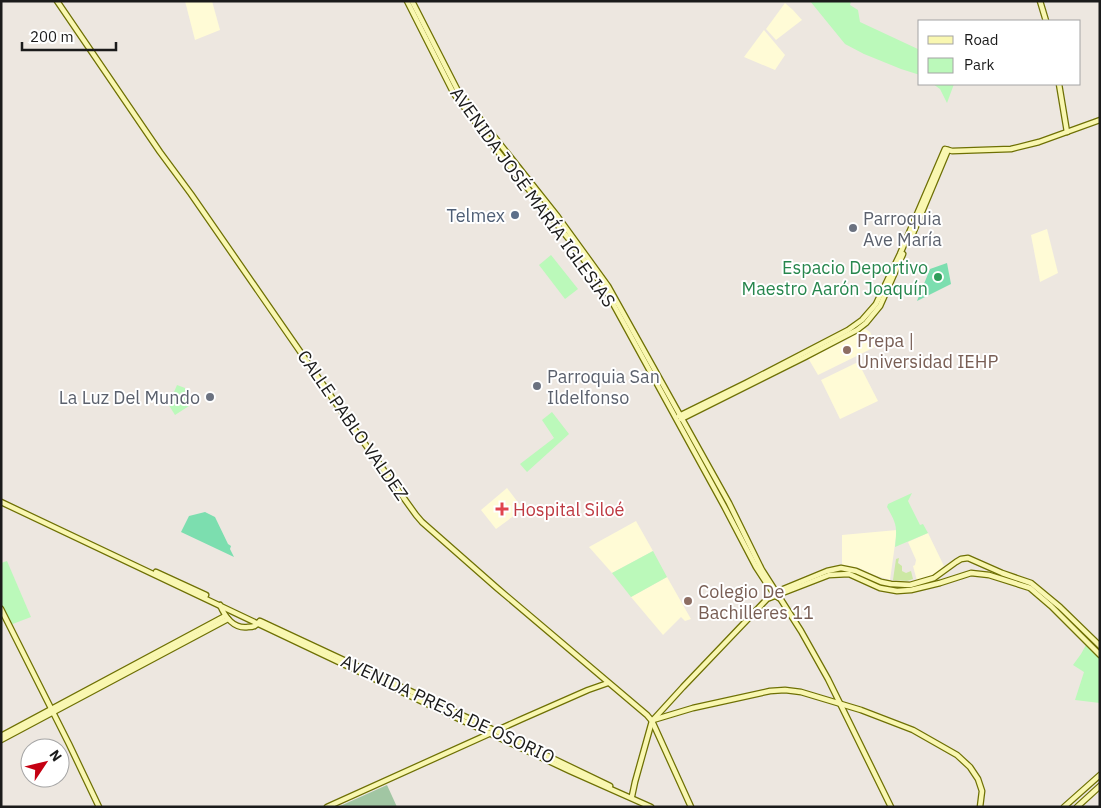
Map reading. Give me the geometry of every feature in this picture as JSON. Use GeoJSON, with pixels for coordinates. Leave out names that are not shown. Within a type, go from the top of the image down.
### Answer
{"type":"FeatureCollection","features":[{"type":"Feature","properties":{"kind":"street","name":"CALLE PABLO VALDEZ"},"geometry":{"type":"LineString","coordinates":[[57,1],[160,152],[376,460],[422,522],[652,721],[691,807]]}},
{"type":"Feature","properties":{"kind":"street","name":"AVENIDA JOSÉ MARÍA IGLESIAS"},"geometry":{"type":"LineString","coordinates":[[407,1],[454,94],[568,238],[605,289],[679,418]]}},
{"type":"Feature","properties":{"kind":"street","name":"AVENIDA JOSÉ MARÍA IGLESIAS"},"geometry":{"type":"LineString","coordinates":[[412,1],[458,91],[558,217],[608,286],[756,567],[801,631],[841,704],[891,807]]}},
{"type":"Feature","properties":{"kind":"street"},"geometry":{"type":"LineString","coordinates":[[1040,1],[1046,20]]}},
{"type":"Feature","properties":{"kind":"street"},"geometry":{"type":"LineString","coordinates":[[1059,85],[1067,132]]}},
{"type":"Feature","properties":{"kind":"street"},"geometry":{"type":"LineString","coordinates":[[679,418],[813,353],[851,333],[866,322],[880,306],[891,283],[946,150],[1011,149],[1039,142],[1100,120]]}},
{"type":"Feature","properties":{"kind":"street","name":"AVENIDA PRESA DE OSORIO"},"geometry":{"type":"LineString","coordinates":[[1,500],[490,733],[625,796],[634,798]]}},
{"type":"Feature","properties":{"kind":"street"},"geometry":{"type":"LineString","coordinates":[[634,798],[635,782],[652,721],[769,599],[827,571],[841,568],[856,571],[881,582],[910,585],[934,578],[961,559],[968,558],[1031,583],[1055,602],[1100,646]]}},
{"type":"Feature","properties":{"kind":"street"},"geometry":{"type":"LineString","coordinates":[[777,595],[829,575],[839,574],[848,574],[880,588],[897,591],[911,590],[940,583],[964,574],[977,573],[989,575],[1030,588],[1051,606],[1100,655]]}},
{"type":"Feature","properties":{"kind":"street"},"geometry":{"type":"LineString","coordinates":[[1051,606],[1055,602]]}},
{"type":"Feature","properties":{"kind":"street"},"geometry":{"type":"LineString","coordinates":[[1,740],[226,617],[220,603]]}},
{"type":"Feature","properties":{"kind":"street"},"geometry":{"type":"LineString","coordinates":[[1,609],[99,807]]}},
{"type":"Feature","properties":{"kind":"street","name":"AVENIDA PRESA DE OSORIO"},"geometry":{"type":"LineString","coordinates":[[226,617],[237,626],[244,628],[255,626],[259,622]]}},
{"type":"Feature","properties":{"kind":"street","name":"AVENIDA PRESA DE OSORIO"},"geometry":{"type":"LineString","coordinates":[[259,622],[496,731],[651,807]]}},
{"type":"Feature","properties":{"kind":"street"},"geometry":{"type":"LineString","coordinates":[[327,807],[490,733],[608,683]]}},
{"type":"Feature","properties":{"kind":"street"},"geometry":{"type":"LineString","coordinates":[[652,721],[693,708],[770,690],[796,691],[862,710],[913,730],[956,755],[970,767],[978,779],[982,791],[980,807]]}},
{"type":"Feature","properties":{"kind":"street"},"geometry":{"type":"LineString","coordinates":[[1,736],[52,711]]}},
{"type":"Feature","properties":{"kind":"street"},"geometry":{"type":"LineString","coordinates":[[1068,806],[1100,775]]}},
{"type":"Feature","properties":{"kind":"street"},"geometry":{"type":"LineString","coordinates":[[1077,807],[1100,786]]}},
{"type":"Feature","properties":{"kind":"shaded area"},"geometry":{"type":"Polygon","coordinates":[[[185,1],[212,1],[220,30],[195,40],[185,1]]]}},
{"type":"Feature","properties":{"kind":"shaded area"},"geometry":{"type":"Polygon","coordinates":[[[785,3],[802,20],[776,40],[766,29],[785,3]]]}},
{"type":"Feature","properties":{"kind":"shaded area"},"geometry":{"type":"Polygon","coordinates":[[[764,30],[785,55],[775,70],[744,57],[764,30]]]}},
{"type":"Feature","properties":{"kind":"shaded area"},"geometry":{"type":"Polygon","coordinates":[[[1047,229],[1058,273],[1040,282],[1031,235],[1047,229]]]}},
{"type":"Feature","properties":{"kind":"shaded area","name":"Prepa | Universidad IEHP"},"geometry":{"type":"Polygon","coordinates":[[[864,328],[870,332],[877,346],[818,375],[808,358],[845,341],[864,328]]]}},
{"type":"Feature","properties":{"kind":"shaded area"},"geometry":{"type":"Polygon","coordinates":[[[858,362],[878,401],[840,419],[821,380],[858,362]]]}},
{"type":"Feature","properties":{"kind":"shaded area","name":"Hospital Siloé"},"geometry":{"type":"Polygon","coordinates":[[[507,488],[523,509],[496,529],[481,510],[507,488]]]}},
{"type":"Feature","properties":{"kind":"shaded area"},"geometry":{"type":"Polygon","coordinates":[[[636,521],[653,551],[612,573],[589,547],[636,521]]]}},
{"type":"Feature","properties":{"kind":"shaded area"},"geometry":{"type":"Polygon","coordinates":[[[897,530],[890,580],[859,568],[842,566],[842,535],[897,530]]]}},
{"type":"Feature","properties":{"kind":"shaded area"},"geometry":{"type":"Polygon","coordinates":[[[928,533],[944,566],[934,575],[917,581],[913,566],[916,560],[908,542],[928,533]]]}},
{"type":"Feature","properties":{"kind":"shaded area"},"geometry":{"type":"Polygon","coordinates":[[[667,577],[691,619],[685,621],[681,617],[663,635],[631,597],[667,577]]]}},
{"type":"Feature","properties":{"kind":"green space"},"geometry":{"type":"Polygon","coordinates":[[[810,1],[851,1],[850,5],[858,10],[860,22],[918,49],[918,74],[864,54],[845,44],[810,1]]]}},
{"type":"Feature","properties":{"kind":"green space"},"geometry":{"type":"Polygon","coordinates":[[[934,85],[954,85],[947,103],[940,89],[934,85]]]}},
{"type":"Feature","properties":{"kind":"green space"},"geometry":{"type":"Polygon","coordinates":[[[551,255],[578,289],[565,299],[539,265],[551,255]]]}},
{"type":"Feature","properties":{"kind":"green space","name":"Espacio Deportivo Maestro Aarón Joaquín"},"geometry":{"type":"Polygon","coordinates":[[[947,263],[951,284],[917,301],[930,269],[947,263]]]}},
{"type":"Feature","properties":{"kind":"green space"},"geometry":{"type":"Polygon","coordinates":[[[177,385],[185,388],[189,406],[175,415],[165,399],[174,392],[177,385]]]}},
{"type":"Feature","properties":{"kind":"green space"},"geometry":{"type":"Polygon","coordinates":[[[552,412],[569,434],[527,472],[520,464],[554,438],[542,420],[552,412]]]}},
{"type":"Feature","properties":{"kind":"green space"},"geometry":{"type":"Polygon","coordinates":[[[912,493],[908,501],[920,525],[923,524],[928,533],[895,547],[896,526],[887,507],[888,504],[912,493]]]}},
{"type":"Feature","properties":{"kind":"green space"},"geometry":{"type":"Polygon","coordinates":[[[205,512],[215,517],[228,544],[231,546],[230,549],[234,557],[181,532],[189,516],[205,512]]]}},
{"type":"Feature","properties":{"kind":"green space"},"geometry":{"type":"Polygon","coordinates":[[[653,551],[667,577],[631,597],[612,573],[653,551]]]}},
{"type":"Feature","properties":{"kind":"green space"},"geometry":{"type":"Polygon","coordinates":[[[899,558],[898,563],[902,566],[902,571],[906,573],[911,571],[913,579],[907,581],[893,580],[896,559],[899,558]]]}},
{"type":"Feature","properties":{"kind":"green space"},"geometry":{"type":"Polygon","coordinates":[[[7,561],[31,617],[10,625],[1,605],[1,563],[7,561]]]}},
{"type":"Feature","properties":{"kind":"green space"},"geometry":{"type":"Polygon","coordinates":[[[1086,645],[1100,659],[1100,703],[1075,700],[1084,672],[1073,665],[1086,645]]]}},
{"type":"Feature","properties":{"kind":"green space"},"geometry":{"type":"Polygon","coordinates":[[[387,785],[397,807],[338,807],[387,785]]]}},
{"type":"Feature","properties":{"kind":"place","name":"Telmex"},"geometry":{"type":"Point","coordinates":[515,215]}},
{"type":"Feature","properties":{"kind":"place","name":"Parroquia Ave María"},"geometry":{"type":"Point","coordinates":[853,228]}},
{"type":"Feature","properties":{"kind":"place","name":"Espacio Deportivo Maestro Aarón Joaquín"},"geometry":{"type":"Point","coordinates":[938,277]}},
{"type":"Feature","properties":{"kind":"place","name":"Prepa | Universidad IEHP"},"geometry":{"type":"Point","coordinates":[847,350]}},
{"type":"Feature","properties":{"kind":"place","name":"Parroquia San Ildelfonso"},"geometry":{"type":"Point","coordinates":[537,386]}},
{"type":"Feature","properties":{"kind":"place","name":"La Luz Del Mundo"},"geometry":{"type":"Point","coordinates":[210,397]}},
{"type":"Feature","properties":{"kind":"place","name":"Hospital Siloé"},"geometry":{"type":"Point","coordinates":[502,509]}},
{"type":"Feature","properties":{"kind":"place","name":"Colegio De Bachilleres 11"},"geometry":{"type":"Point","coordinates":[688,601]}}]}
